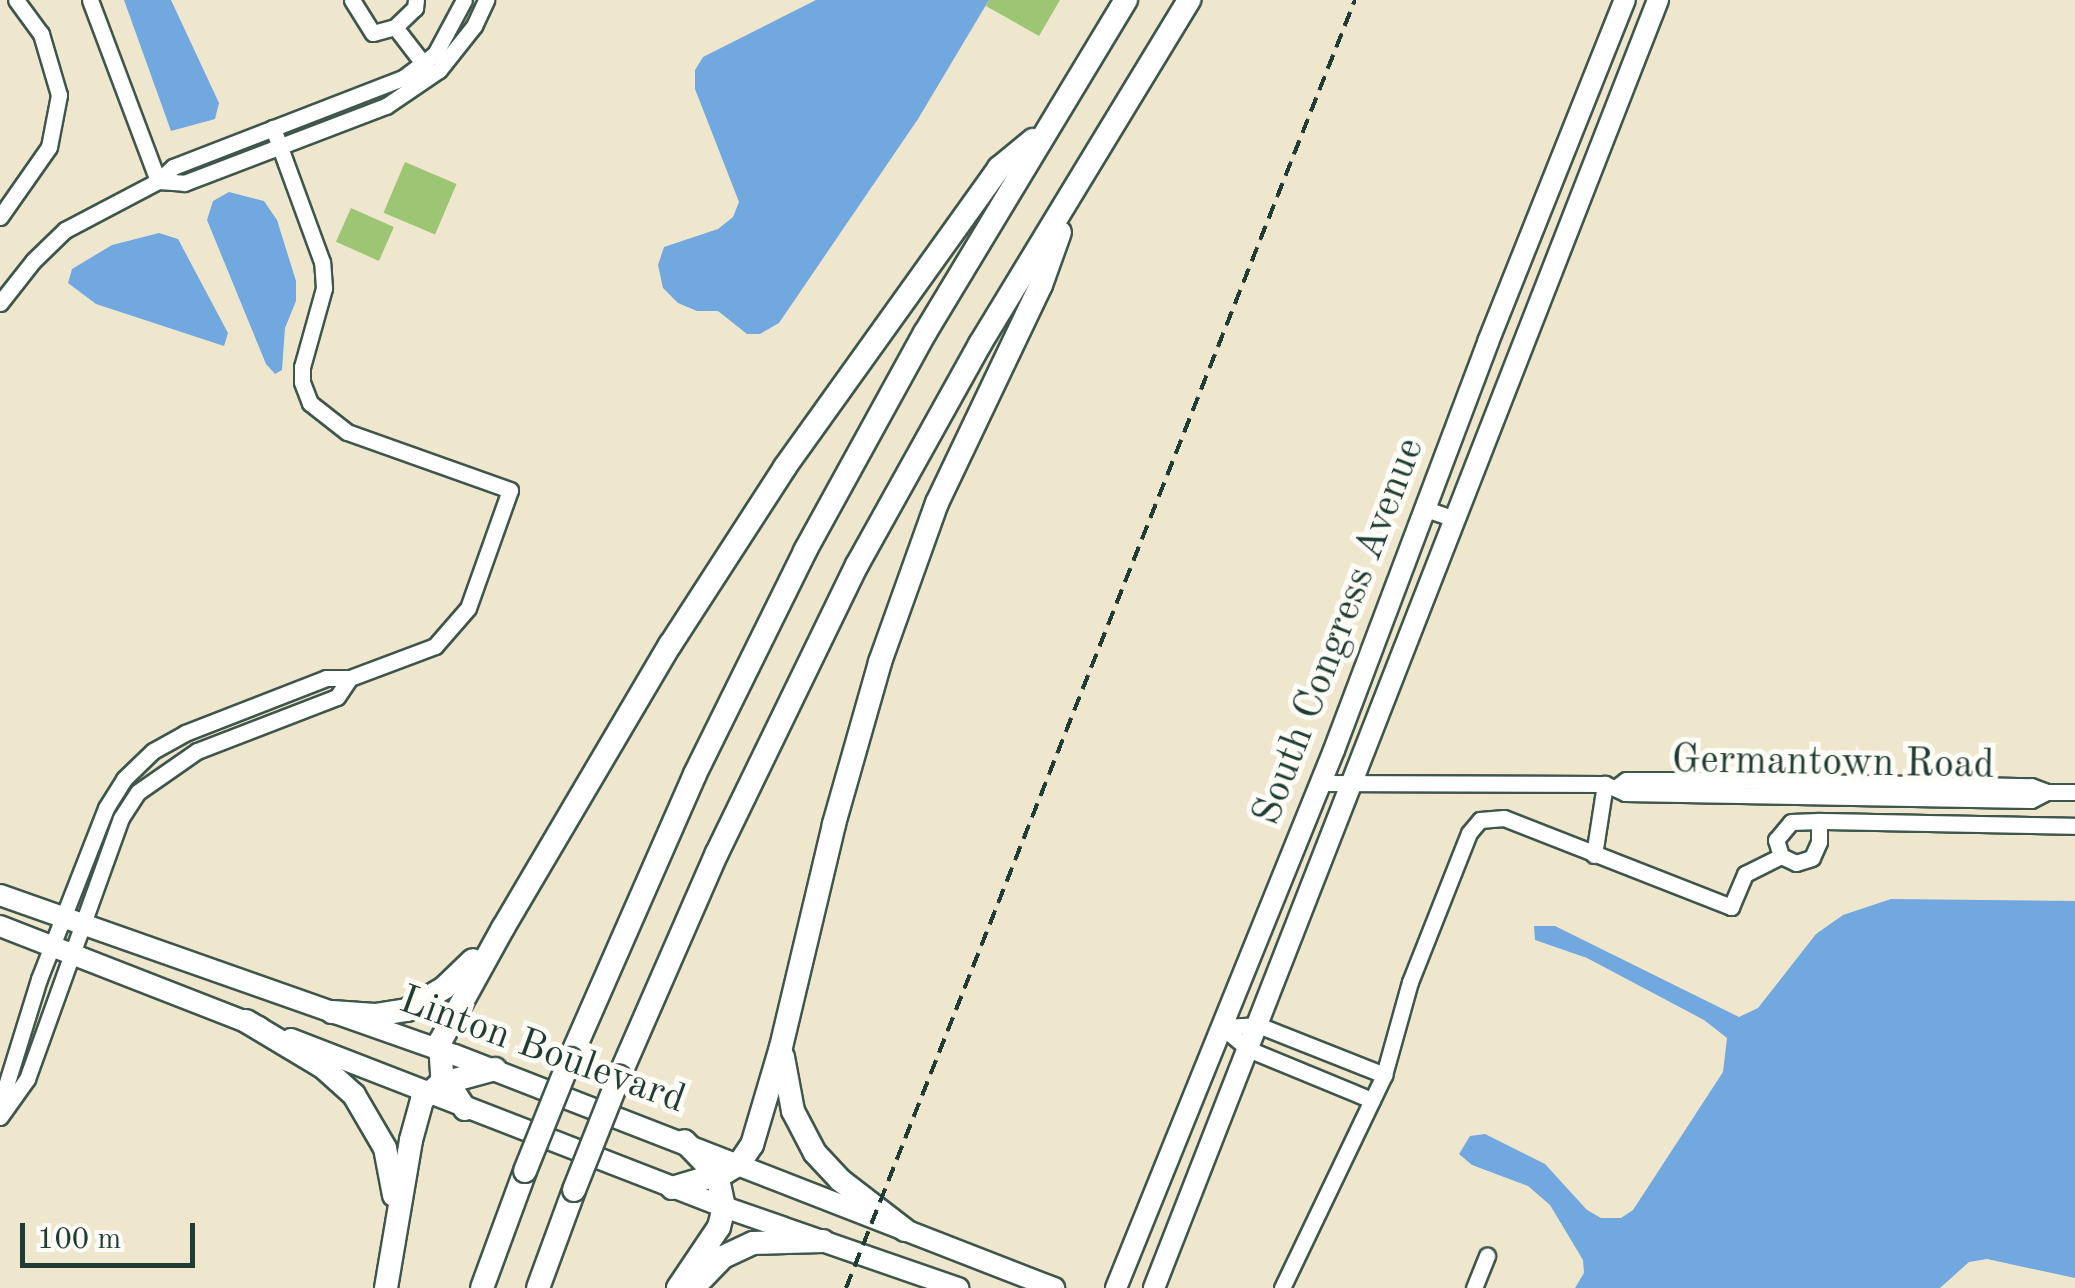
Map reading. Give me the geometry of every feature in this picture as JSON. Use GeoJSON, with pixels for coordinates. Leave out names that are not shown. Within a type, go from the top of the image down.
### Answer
{"type":"FeatureCollection","features":[{"type":"Feature","properties":{"kind":"highway"},"geometry":{"type":"LineString","coordinates":[[482,1288],[570,1058],[695,774],[805,551],[925,334],[1126,0]]}},
{"type":"Feature","properties":{"kind":"highway"},"geometry":{"type":"LineString","coordinates":[[538,1288],[619,1077],[717,852],[828,623],[939,414],[1189,0]]}},
{"type":"Feature","properties":{"kind":"highway"},"geometry":{"type":"LineString","coordinates":[[386,1288],[414,1126],[437,1088],[442,1032],[678,633],[785,467],[1000,168],[1048,129]]}},
{"type":"Feature","properties":{"kind":"highway"},"geometry":{"type":"LineString","coordinates":[[672,1188],[717,1176],[740,1164],[752,1145],[782,1048],[852,757],[907,582],[970,428],[1041,285],[1080,178]]}},
{"type":"Feature","properties":{"kind":"highway"},"geometry":{"type":"LineString","coordinates":[[332,1012],[384,1014],[416,1006],[454,980],[503,928]]}},
{"type":"Feature","properties":{"kind":"highway"},"geometry":{"type":"LineString","coordinates":[[246,1021],[329,1071],[361,1104],[385,1148],[397,1222]]}},
{"type":"Feature","properties":{"kind":"highway"},"geometry":{"type":"LineString","coordinates":[[782,1048],[789,1097],[807,1141],[833,1173],[905,1230]]}},
{"type":"Feature","properties":{"kind":"highway"},"geometry":{"type":"LineString","coordinates":[[437,1088],[495,1070]]}},
{"type":"Feature","properties":{"kind":"highway"},"geometry":{"type":"LineString","coordinates":[[437,1088],[465,1109]]}},
{"type":"Feature","properties":{"kind":"highway"},"geometry":{"type":"LineString","coordinates":[[678,1288],[719,1227],[724,1207],[717,1176],[684,1141]]}},
{"type":"Feature","properties":{"kind":"highway"},"geometry":{"type":"LineString","coordinates":[[694,1288],[723,1257],[753,1243],[823,1241]]}},
{"type":"Feature","properties":{"kind":"main road","name":"South Congress Avenue"},"geometry":{"type":"LineString","coordinates":[[1116,1288],[1321,783],[1625,0]]}},
{"type":"Feature","properties":{"kind":"main road","name":"South Congress Avenue"},"geometry":{"type":"LineString","coordinates":[[1154,1288],[1353,783],[1452,518],[1658,0]]}},
{"type":"Feature","properties":{"kind":"main road","name":"Linton Boulevard"},"geometry":{"type":"LineString","coordinates":[[0,895],[439,1049],[1054,1288]]}},
{"type":"Feature","properties":{"kind":"main road","name":"Linton Boulevard"},"geometry":{"type":"LineString","coordinates":[[0,926],[246,1021],[437,1088]]}},
{"type":"Feature","properties":{"kind":"main road","name":"Linton Boulevard"},"geometry":{"type":"LineString","coordinates":[[465,1109],[724,1207],[958,1288]]}},
{"type":"Feature","properties":{"kind":"street"},"geometry":{"type":"LineString","coordinates":[[0,217],[49,147],[59,96],[41,34],[16,0]]}},
{"type":"Feature","properties":{"kind":"street"},"geometry":{"type":"LineString","coordinates":[[90,0],[158,180]]}},
{"type":"Feature","properties":{"kind":"street"},"geometry":{"type":"LineString","coordinates":[[352,0],[373,33],[395,26],[415,8],[416,0]]}},
{"type":"Feature","properties":{"kind":"street"},"geometry":{"type":"LineString","coordinates":[[158,180],[184,183],[386,106],[427,69],[464,0]]}},
{"type":"Feature","properties":{"kind":"street"},"geometry":{"type":"LineString","coordinates":[[0,304],[32,261],[65,230],[158,180],[172,168],[427,69],[455,53],[486,0]]}},
{"type":"Feature","properties":{"kind":"street"},"geometry":{"type":"LineString","coordinates":[[395,26],[427,69]]}},
{"type":"Feature","properties":{"kind":"street"},"geometry":{"type":"LineString","coordinates":[[0,1117],[27,1079],[106,808],[124,780],[154,752],[202,726],[326,678],[350,678],[435,646],[468,608],[510,490],[347,432],[310,402],[302,382],[302,367],[324,288],[322,262],[273,128]]}},
{"type":"Feature","properties":{"kind":"street"},"geometry":{"type":"LineString","coordinates":[[1426,509],[1452,518]]}},
{"type":"Feature","properties":{"kind":"street","name":"Germantown Road"},"geometry":{"type":"LineString","coordinates":[[1321,783],[1612,786],[1626,780],[1709,780],[2009,786],[2075,792]]}},
{"type":"Feature","properties":{"kind":"street"},"geometry":{"type":"LineString","coordinates":[[1656,793],[1666,788],[1706,789],[1709,780]]}},
{"type":"Feature","properties":{"kind":"street"},"geometry":{"type":"LineString","coordinates":[[1594,855],[1612,786]]}},
{"type":"Feature","properties":{"kind":"street","name":"Germantown Road"},"geometry":{"type":"LineString","coordinates":[[1612,786],[1625,793],[2032,800],[2047,792]]}},
{"type":"Feature","properties":{"kind":"street"},"geometry":{"type":"LineString","coordinates":[[1892,798],[1896,794],[2000,794],[2009,786]]}},
{"type":"Feature","properties":{"kind":"street"},"geometry":{"type":"LineString","coordinates":[[1282,1288],[1384,1075],[1410,982],[1473,826],[1488,817],[1504,818],[1731,907],[1745,874],[1781,856]]}},
{"type":"Feature","properties":{"kind":"street"},"geometry":{"type":"LineString","coordinates":[[1781,856],[1796,863],[1812,858],[1817,851],[1819,821]]}},
{"type":"Feature","properties":{"kind":"street"},"geometry":{"type":"LineString","coordinates":[[1781,856],[1779,832],[1791,822],[2075,826]]}},
{"type":"Feature","properties":{"kind":"street"},"geometry":{"type":"LineString","coordinates":[[0,1105],[27,1010],[63,949]]}},
{"type":"Feature","properties":{"kind":"street"},"geometry":{"type":"LineString","coordinates":[[1222,1027],[1258,1025],[1384,1075]]}},
{"type":"Feature","properties":{"kind":"street"},"geometry":{"type":"LineString","coordinates":[[1222,1027],[1248,1049],[1372,1100]]}},
{"type":"Feature","properties":{"kind":"street"},"geometry":{"type":"LineString","coordinates":[[1474,1288],[1487,1256]]}},
{"type":"Feature","properties":{"kind":"green space"},"geometry":{"type":"Polygon","coordinates":[[[989,0],[1060,0],[1039,36],[986,6],[989,0]]]}},
{"type":"Feature","properties":{"kind":"green space"},"geometry":{"type":"Polygon","coordinates":[[[405,162],[457,184],[435,235],[384,213],[405,162]]]}},
{"type":"Feature","properties":{"kind":"green space"},"geometry":{"type":"Polygon","coordinates":[[[351,208],[394,227],[379,261],[336,242],[351,208]]]}},
{"type":"Feature","properties":{"kind":"water"},"geometry":{"type":"Polygon","coordinates":[[[124,0],[171,0],[219,103],[215,119],[171,131],[124,0]]]}},
{"type":"Feature","properties":{"kind":"water"},"geometry":{"type":"Polygon","coordinates":[[[816,0],[989,0],[918,119],[779,323],[760,334],[747,334],[718,311],[697,311],[678,303],[663,288],[658,265],[664,247],[718,229],[733,217],[739,202],[695,89],[695,70],[703,57],[816,0]]]}},
{"type":"Feature","properties":{"kind":"water"},"geometry":{"type":"Polygon","coordinates":[[[229,192],[264,201],[277,220],[296,281],[296,301],[285,328],[282,370],[275,374],[266,364],[207,220],[213,201],[229,192]]]}},
{"type":"Feature","properties":{"kind":"water"},"geometry":{"type":"Polygon","coordinates":[[[159,233],[178,239],[228,333],[224,346],[96,304],[68,283],[72,269],[112,245],[159,233]]]}},
{"type":"Feature","properties":{"kind":"water"},"geometry":{"type":"Polygon","coordinates":[[[1891,899],[2075,901],[2075,1278],[1987,1259],[1969,1262],[1940,1288],[1575,1288],[1584,1273],[1583,1260],[1550,1205],[1528,1186],[1472,1165],[1459,1154],[1470,1136],[1485,1134],[1545,1164],[1587,1210],[1601,1218],[1621,1218],[1633,1210],[1723,1072],[1727,1038],[1704,1020],[1587,958],[1535,940],[1534,926],[1555,926],[1739,1017],[1758,1008],[1816,934],[1843,915],[1891,899]]]}},
{"type":"Feature","properties":{"kind":"railway"},"geometry":{"type":"LineString","coordinates":[[846,1288],[1355,0]]}}]}
